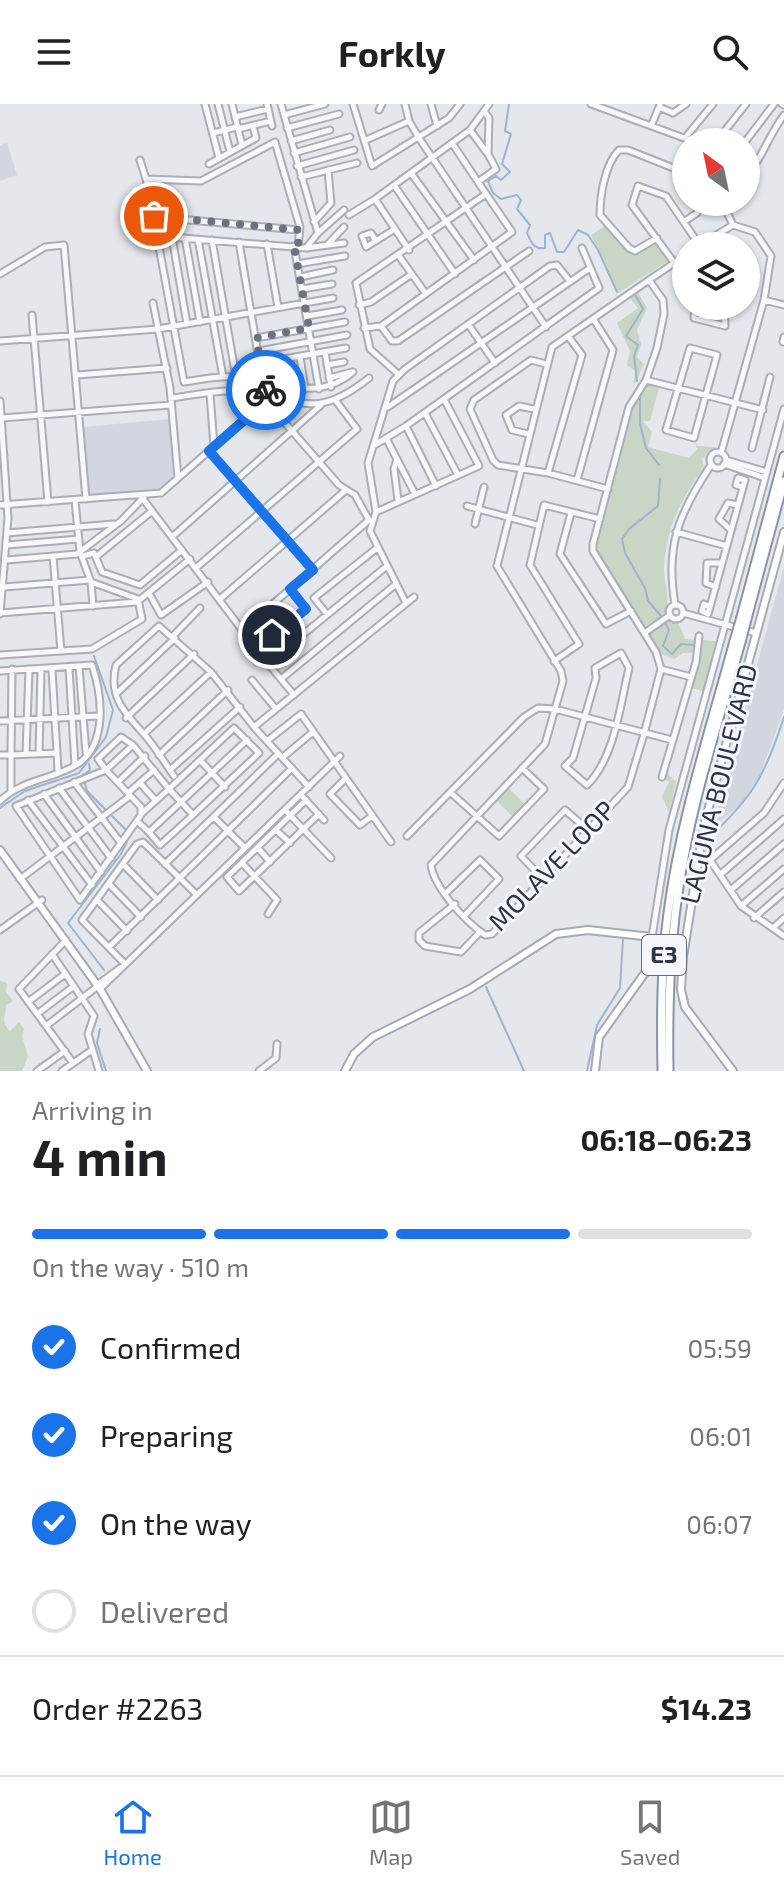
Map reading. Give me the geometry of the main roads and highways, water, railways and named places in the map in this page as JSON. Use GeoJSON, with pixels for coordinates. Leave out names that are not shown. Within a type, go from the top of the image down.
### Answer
{"type":"FeatureCollection","features":[{"type":"Feature","properties":{"kind":"highway","name":"E3"},"geometry":{"type":"LineString","coordinates":[[669,1071],[668,986],[678,886],[784,456]]}},
{"type":"Feature","properties":{"kind":"highway","name":"E3"},"geometry":{"type":"LineString","coordinates":[[744,618],[784,481]]}},
{"type":"Feature","properties":{"kind":"highway","name":"E3"},"geometry":{"type":"LineString","coordinates":[[662,1071],[663,969],[672,886],[684,824],[738,642]]}},
{"type":"Feature","properties":{"kind":"main road","name":"LAGUNA BOULEVARD"},"geometry":{"type":"LineString","coordinates":[[733,1071],[685,1007],[682,967],[688,910],[704,825],[784,532]]}},
{"type":"Feature","properties":{"kind":"main road"},"geometry":{"type":"LineString","coordinates":[[0,850],[40,901],[98,987],[147,1071]]}},
{"type":"Feature","properties":{"kind":"main road","name":"LAGUNA BOULEVARD"},"geometry":{"type":"LineString","coordinates":[[345,1071],[354,1054],[373,1037],[470,989],[556,934],[588,930],[652,937],[647,970],[601,1034],[595,1071]]}},
{"type":"Feature","properties":{"kind":"waterway"},"geometry":{"type":"LineString","coordinates":[[509,104],[505,131],[511,134],[502,164],[510,172],[501,180],[496,176],[488,181],[493,193],[501,199],[517,195],[521,200],[517,209],[530,225],[527,233],[538,248],[545,248],[545,235],[550,233],[557,252],[564,252],[578,230],[588,235],[617,292]]}},
{"type":"Feature","properties":{"kind":"waterway"},"geometry":{"type":"LineString","coordinates":[[636,296],[643,309],[626,336],[638,345],[634,356],[637,381]]}},
{"type":"Feature","properties":{"kind":"waterway"},"geometry":{"type":"LineString","coordinates":[[640,396],[640,424],[646,448],[659,465]]}},
{"type":"Feature","properties":{"kind":"waterway"},"geometry":{"type":"LineString","coordinates":[[660,479],[658,506],[629,529],[622,539],[625,553],[645,588],[648,601],[661,616]]}},
{"type":"Feature","properties":{"kind":"waterway"},"geometry":{"type":"LineString","coordinates":[[665,623],[669,630],[663,646],[672,654],[681,644],[693,645]]}},
{"type":"Feature","properties":{"kind":"waterway"},"geometry":{"type":"LineString","coordinates":[[0,808],[25,791],[79,773],[106,737],[113,710],[94,656]]}},
{"type":"Feature","properties":{"kind":"waterway"},"geometry":{"type":"LineString","coordinates":[[704,843],[754,787],[784,717]]}},
{"type":"Feature","properties":{"kind":"waterway"},"geometry":{"type":"LineString","coordinates":[[83,775],[90,770],[89,764]]}},
{"type":"Feature","properties":{"kind":"waterway"},"geometry":{"type":"LineString","coordinates":[[84,780],[87,791],[106,810]]}},
{"type":"Feature","properties":{"kind":"waterway"},"geometry":{"type":"LineString","coordinates":[[112,816],[126,830]]}},
{"type":"Feature","properties":{"kind":"waterway"},"geometry":{"type":"LineString","coordinates":[[104,970],[68,923],[121,854],[129,837]]}},
{"type":"Feature","properties":{"kind":"waterway"},"geometry":{"type":"LineString","coordinates":[[587,1071],[597,1025],[620,988],[623,939]]}},
{"type":"Feature","properties":{"kind":"waterway"},"geometry":{"type":"LineString","coordinates":[[486,987],[524,1071]]}},
{"type":"Feature","properties":{"kind":"waterway"},"geometry":{"type":"LineString","coordinates":[[100,1029],[97,1043],[106,1071]]}}]}
